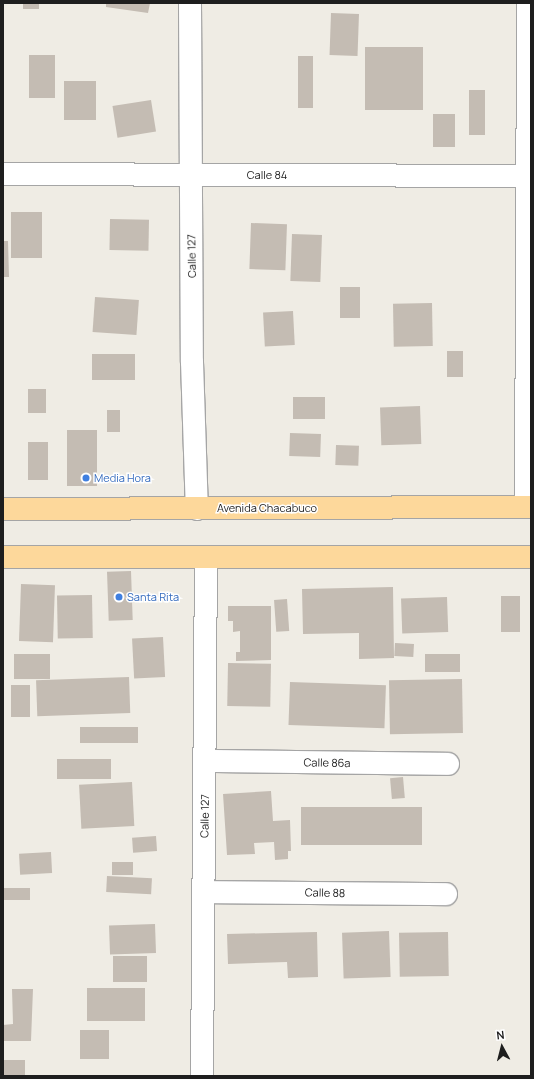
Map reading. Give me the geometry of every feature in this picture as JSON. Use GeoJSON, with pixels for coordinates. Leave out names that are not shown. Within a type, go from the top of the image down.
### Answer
{"type":"FeatureCollection","features":[{"type":"Feature","properties":{"kind":"main road","name":"Avenida Chacabuco"},"geometry":{"type":"LineString","coordinates":[[3,509],[528,507]]}},
{"type":"Feature","properties":{"kind":"main road"},"geometry":{"type":"LineString","coordinates":[[3,557],[531,558]]}},
{"type":"Feature","properties":{"kind":"street","name":"Calle 127"},"geometry":{"type":"LineString","coordinates":[[190,3],[191,175],[197,509]]}},
{"type":"Feature","properties":{"kind":"street"},"geometry":{"type":"LineString","coordinates":[[528,3],[528,507]]}},
{"type":"Feature","properties":{"kind":"street","name":"Calle 84"},"geometry":{"type":"LineString","coordinates":[[3,174],[529,176]]}},
{"type":"Feature","properties":{"kind":"street","name":"Calle 127"},"geometry":{"type":"LineString","coordinates":[[202,1076],[206,557]]}},
{"type":"Feature","properties":{"kind":"street","name":"Calle 86a"},"geometry":{"type":"LineString","coordinates":[[205,761],[448,764]]}},
{"type":"Feature","properties":{"kind":"street","name":"Calle 88"},"geometry":{"type":"LineString","coordinates":[[204,892],[446,894]]}},
{"type":"Feature","properties":{"kind":"building"},"geometry":{"type":"Polygon","coordinates":[[[23,3],[39,3],[39,9],[23,9],[23,3]]]}},
{"type":"Feature","properties":{"kind":"building"},"geometry":{"type":"Polygon","coordinates":[[[106,3],[150,3],[148,13],[106,7],[106,3]]]}},
{"type":"Feature","properties":{"kind":"building"},"geometry":{"type":"Polygon","coordinates":[[[331,13],[359,14],[358,56],[330,55],[331,13]]]}},
{"type":"Feature","properties":{"kind":"building"},"geometry":{"type":"Polygon","coordinates":[[[365,47],[423,47],[423,110],[365,110],[365,47]]]}},
{"type":"Feature","properties":{"kind":"building"},"geometry":{"type":"Polygon","coordinates":[[[29,55],[55,55],[55,98],[29,98],[29,55]]]}},
{"type":"Feature","properties":{"kind":"building"},"geometry":{"type":"Polygon","coordinates":[[[298,56],[313,56],[313,108],[298,108],[298,56]]]}},
{"type":"Feature","properties":{"kind":"building"},"geometry":{"type":"Polygon","coordinates":[[[64,81],[96,81],[96,120],[64,120],[64,81]]]}},
{"type":"Feature","properties":{"kind":"building"},"geometry":{"type":"Polygon","coordinates":[[[469,90],[485,90],[485,135],[469,135],[469,90]]]}},
{"type":"Feature","properties":{"kind":"building"},"geometry":{"type":"Polygon","coordinates":[[[151,100],[156,132],[117,138],[112,106],[151,100]]]}},
{"type":"Feature","properties":{"kind":"building"},"geometry":{"type":"Polygon","coordinates":[[[433,114],[455,114],[455,147],[433,147],[433,114]]]}},
{"type":"Feature","properties":{"kind":"building"},"geometry":{"type":"Polygon","coordinates":[[[11,212],[42,212],[42,258],[11,258],[11,212]]]}},
{"type":"Feature","properties":{"kind":"building"},"geometry":{"type":"Polygon","coordinates":[[[110,219],[149,220],[148,251],[109,250],[110,219]]]}},
{"type":"Feature","properties":{"kind":"building"},"geometry":{"type":"Polygon","coordinates":[[[251,223],[287,224],[285,270],[249,269],[251,223]]]}},
{"type":"Feature","properties":{"kind":"building"},"geometry":{"type":"Polygon","coordinates":[[[292,234],[322,235],[320,282],[290,281],[292,234]]]}},
{"type":"Feature","properties":{"kind":"building"},"geometry":{"type":"Polygon","coordinates":[[[3,241],[8,241],[9,277],[3,277],[3,241]]]}},
{"type":"Feature","properties":{"kind":"building"},"geometry":{"type":"Polygon","coordinates":[[[340,287],[360,287],[360,318],[340,318],[340,287]]]}},
{"type":"Feature","properties":{"kind":"building"},"geometry":{"type":"Polygon","coordinates":[[[95,297],[139,300],[136,335],[93,332],[95,297]]]}},
{"type":"Feature","properties":{"kind":"building"},"geometry":{"type":"Polygon","coordinates":[[[432,303],[433,346],[394,347],[393,304],[432,303]]]}},
{"type":"Feature","properties":{"kind":"building"},"geometry":{"type":"Polygon","coordinates":[[[293,311],[295,345],[265,347],[263,313],[293,311]]]}},
{"type":"Feature","properties":{"kind":"building"},"geometry":{"type":"Polygon","coordinates":[[[447,351],[463,351],[463,377],[447,377],[447,351]]]}},
{"type":"Feature","properties":{"kind":"building"},"geometry":{"type":"Polygon","coordinates":[[[92,354],[135,354],[135,380],[92,380],[92,354]]]}},
{"type":"Feature","properties":{"kind":"building"},"geometry":{"type":"Polygon","coordinates":[[[28,389],[46,389],[46,413],[28,413],[28,389]]]}},
{"type":"Feature","properties":{"kind":"building"},"geometry":{"type":"Polygon","coordinates":[[[293,397],[325,397],[325,419],[293,419],[293,397]]]}},
{"type":"Feature","properties":{"kind":"building"},"geometry":{"type":"Polygon","coordinates":[[[420,406],[421,444],[381,445],[380,407],[420,406]]]}},
{"type":"Feature","properties":{"kind":"building"},"geometry":{"type":"Polygon","coordinates":[[[107,410],[120,410],[120,432],[107,432],[107,410]]]}},
{"type":"Feature","properties":{"kind":"building"},"geometry":{"type":"Polygon","coordinates":[[[67,430],[97,430],[97,486],[67,486],[67,430]]]}},
{"type":"Feature","properties":{"kind":"building"},"geometry":{"type":"Polygon","coordinates":[[[290,433],[321,434],[320,457],[289,456],[290,433]]]}},
{"type":"Feature","properties":{"kind":"building"},"geometry":{"type":"Polygon","coordinates":[[[28,442],[48,442],[48,480],[28,480],[28,442]]]}},
{"type":"Feature","properties":{"kind":"building"},"geometry":{"type":"Polygon","coordinates":[[[336,445],[359,446],[358,466],[335,465],[336,445]]]}},
{"type":"Feature","properties":{"kind":"building"},"geometry":{"type":"Polygon","coordinates":[[[131,571],[133,620],[109,621],[107,572],[131,571]]]}},
{"type":"Feature","properties":{"kind":"building"},"geometry":{"type":"Polygon","coordinates":[[[21,584],[55,585],[53,642],[19,641],[21,584]]]}},
{"type":"Feature","properties":{"kind":"building"},"geometry":{"type":"Polygon","coordinates":[[[393,587],[394,658],[359,659],[359,633],[303,634],[302,589],[393,587]]]}},
{"type":"Feature","properties":{"kind":"building"},"geometry":{"type":"Polygon","coordinates":[[[92,595],[93,638],[58,639],[57,596],[92,595]]]}},
{"type":"Feature","properties":{"kind":"building"},"geometry":{"type":"Polygon","coordinates":[[[501,596],[520,596],[520,632],[501,632],[501,596]]]}},
{"type":"Feature","properties":{"kind":"building"},"geometry":{"type":"Polygon","coordinates":[[[447,597],[448,632],[402,634],[401,599],[447,597]]]}},
{"type":"Feature","properties":{"kind":"building"},"geometry":{"type":"Polygon","coordinates":[[[287,599],[289,631],[276,632],[274,600],[287,599]]]}},
{"type":"Feature","properties":{"kind":"building"},"geometry":{"type":"Polygon","coordinates":[[[228,606],[271,606],[271,660],[236,661],[236,652],[240,652],[240,631],[233,632],[233,621],[228,621],[228,606]]]}},
{"type":"Feature","properties":{"kind":"building"},"geometry":{"type":"Polygon","coordinates":[[[163,637],[165,677],[134,679],[132,639],[163,637]]]}},
{"type":"Feature","properties":{"kind":"building"},"geometry":{"type":"Polygon","coordinates":[[[395,643],[414,644],[413,657],[394,656],[395,643]]]}},
{"type":"Feature","properties":{"kind":"building"},"geometry":{"type":"Polygon","coordinates":[[[14,654],[50,654],[50,679],[14,679],[14,654]]]}},
{"type":"Feature","properties":{"kind":"building"},"geometry":{"type":"Polygon","coordinates":[[[425,654],[460,654],[460,672],[425,672],[425,654]]]}},
{"type":"Feature","properties":{"kind":"building"},"geometry":{"type":"Polygon","coordinates":[[[228,663],[271,664],[270,707],[227,706],[228,663]]]}},
{"type":"Feature","properties":{"kind":"building"},"geometry":{"type":"Polygon","coordinates":[[[129,677],[130,713],[37,716],[36,680],[129,677]]]}},
{"type":"Feature","properties":{"kind":"building"},"geometry":{"type":"Polygon","coordinates":[[[462,679],[463,733],[390,734],[389,680],[462,679]]]}},
{"type":"Feature","properties":{"kind":"building"},"geometry":{"type":"Polygon","coordinates":[[[290,682],[386,685],[384,728],[288,725],[290,682]]]}},
{"type":"Feature","properties":{"kind":"building"},"geometry":{"type":"Polygon","coordinates":[[[11,685],[30,685],[30,717],[11,717],[11,685]]]}},
{"type":"Feature","properties":{"kind":"building"},"geometry":{"type":"Polygon","coordinates":[[[80,727],[138,727],[138,743],[80,743],[80,727]]]}},
{"type":"Feature","properties":{"kind":"building"},"geometry":{"type":"Polygon","coordinates":[[[57,759],[111,759],[111,779],[57,779],[57,759]]]}},
{"type":"Feature","properties":{"kind":"building"},"geometry":{"type":"Polygon","coordinates":[[[403,777],[405,798],[392,799],[390,778],[403,777]]]}},
{"type":"Feature","properties":{"kind":"building"},"geometry":{"type":"Polygon","coordinates":[[[132,782],[134,826],[81,829],[79,785],[132,782]]]}},
{"type":"Feature","properties":{"kind":"building"},"geometry":{"type":"Polygon","coordinates":[[[271,791],[273,821],[290,820],[291,851],[288,851],[288,859],[275,860],[274,842],[254,843],[255,854],[227,855],[223,794],[271,791]]]}},
{"type":"Feature","properties":{"kind":"building"},"geometry":{"type":"Polygon","coordinates":[[[301,807],[422,807],[422,845],[301,845],[301,807]]]}},
{"type":"Feature","properties":{"kind":"building"},"geometry":{"type":"Polygon","coordinates":[[[156,836],[157,851],[133,853],[132,838],[156,836]]]}},
{"type":"Feature","properties":{"kind":"building"},"geometry":{"type":"Polygon","coordinates":[[[51,852],[52,873],[20,875],[19,854],[51,852]]]}},
{"type":"Feature","properties":{"kind":"building"},"geometry":{"type":"Polygon","coordinates":[[[112,862],[133,862],[133,875],[112,875],[112,862]]]}},
{"type":"Feature","properties":{"kind":"building"},"geometry":{"type":"Polygon","coordinates":[[[107,876],[152,878],[151,894],[106,892],[107,876]]]}},
{"type":"Feature","properties":{"kind":"building"},"geometry":{"type":"Polygon","coordinates":[[[3,888],[30,888],[30,900],[3,900],[3,888]]]}},
{"type":"Feature","properties":{"kind":"building"},"geometry":{"type":"Polygon","coordinates":[[[155,924],[156,953],[110,955],[109,926],[155,924]]]}},
{"type":"Feature","properties":{"kind":"building"},"geometry":{"type":"Polygon","coordinates":[[[389,931],[391,977],[344,979],[342,933],[389,931]]]}},
{"type":"Feature","properties":{"kind":"building"},"geometry":{"type":"Polygon","coordinates":[[[317,932],[318,977],[288,978],[287,962],[228,964],[227,934],[317,932]]]}},
{"type":"Feature","properties":{"kind":"building"},"geometry":{"type":"Polygon","coordinates":[[[448,932],[449,976],[400,977],[399,933],[448,932]]]}},
{"type":"Feature","properties":{"kind":"building"},"geometry":{"type":"Polygon","coordinates":[[[113,956],[147,956],[147,982],[113,982],[113,956]]]}},
{"type":"Feature","properties":{"kind":"building"},"geometry":{"type":"Polygon","coordinates":[[[87,988],[145,988],[145,1021],[87,1021],[87,988]]]}},
{"type":"Feature","properties":{"kind":"building"},"geometry":{"type":"Polygon","coordinates":[[[12,989],[33,989],[31,1041],[3,1041],[3,1025],[13,1024],[12,989]]]}},
{"type":"Feature","properties":{"kind":"building"},"geometry":{"type":"Polygon","coordinates":[[[80,1030],[109,1030],[109,1059],[80,1059],[80,1030]]]}},
{"type":"Feature","properties":{"kind":"building"},"geometry":{"type":"Polygon","coordinates":[[[3,1060],[25,1060],[25,1076],[3,1076],[3,1060]]]}},
{"type":"Feature","properties":{"kind":"place","name":"Media Hora"},"geometry":{"type":"Point","coordinates":[86,478]}},
{"type":"Feature","properties":{"kind":"place","name":"Santa Rita"},"geometry":{"type":"Point","coordinates":[119,597]}}]}
